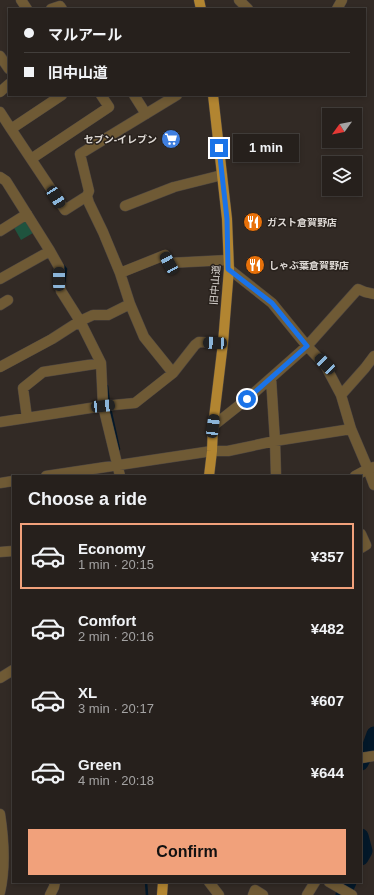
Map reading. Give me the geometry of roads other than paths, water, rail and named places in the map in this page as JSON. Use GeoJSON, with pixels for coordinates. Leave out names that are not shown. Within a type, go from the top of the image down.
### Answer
{"type":"FeatureCollection","features":[{"type":"Feature","properties":{"kind":"main road","name":"旧中山道"},"geometry":{"type":"LineString","coordinates":[[209,475],[213,426],[223,343],[228,265],[227,219],[213,96]]}},
{"type":"Feature","properties":{"kind":"main road"},"geometry":{"type":"LineString","coordinates":[[162,895],[163,883]]}},
{"type":"Feature","properties":{"kind":"street"},"geometry":{"type":"LineString","coordinates":[[239,0],[247,8]]}},
{"type":"Feature","properties":{"kind":"street"},"geometry":{"type":"LineString","coordinates":[[0,56],[8,68]]}},
{"type":"Feature","properties":{"kind":"street"},"geometry":{"type":"LineString","coordinates":[[0,92],[8,85]]}},
{"type":"Feature","properties":{"kind":"street"},"geometry":{"type":"LineString","coordinates":[[11,129],[60,96]]}},
{"type":"Feature","properties":{"kind":"street"},"geometry":{"type":"LineString","coordinates":[[31,159],[109,107],[102,96]]}},
{"type":"Feature","properties":{"kind":"street"},"geometry":{"type":"LineString","coordinates":[[135,96],[146,114]]}},
{"type":"Feature","properties":{"kind":"street"},"geometry":{"type":"LineString","coordinates":[[173,373],[144,337],[130,304],[120,273],[89,203],[87,196],[89,191],[80,154],[174,96]]}},
{"type":"Feature","properties":{"kind":"street"},"geometry":{"type":"LineString","coordinates":[[0,112],[65,210],[87,196]]}},
{"type":"Feature","properties":{"kind":"street"},"geometry":{"type":"LineString","coordinates":[[125,206],[174,186],[222,175]]}},
{"type":"Feature","properties":{"kind":"street"},"geometry":{"type":"LineString","coordinates":[[0,177],[6,181],[59,267],[60,291],[80,321],[100,363],[103,406],[119,471]]}},
{"type":"Feature","properties":{"kind":"street"},"geometry":{"type":"LineString","coordinates":[[0,231],[26,214]]}},
{"type":"Feature","properties":{"kind":"street"},"geometry":{"type":"LineString","coordinates":[[0,279],[50,251]]}},
{"type":"Feature","properties":{"kind":"street"},"geometry":{"type":"LineString","coordinates":[[120,273],[165,255],[169,263],[228,265],[272,303],[307,346],[325,364],[341,395],[351,429],[371,468],[374,485]]}},
{"type":"Feature","properties":{"kind":"street"},"geometry":{"type":"LineString","coordinates":[[213,426],[247,399],[307,346],[358,289],[374,294]]}},
{"type":"Feature","properties":{"kind":"street"},"geometry":{"type":"LineString","coordinates":[[0,367],[52,339],[80,321],[93,315],[108,315],[130,304]]}},
{"type":"Feature","properties":{"kind":"street"},"geometry":{"type":"LineString","coordinates":[[0,422],[103,406],[135,403],[173,373],[199,342],[223,343]]}},
{"type":"Feature","properties":{"kind":"street"},"geometry":{"type":"LineString","coordinates":[[341,395],[374,356]]}},
{"type":"Feature","properties":{"kind":"street"},"geometry":{"type":"LineString","coordinates":[[27,418],[23,388],[43,372],[100,363]]}},
{"type":"Feature","properties":{"kind":"street"},"geometry":{"type":"LineString","coordinates":[[271,378],[276,475]]}},
{"type":"Feature","properties":{"kind":"street"},"geometry":{"type":"LineString","coordinates":[[61,475],[119,471],[212,451],[228,451],[275,441],[351,429]]}},
{"type":"Feature","properties":{"kind":"street"},"geometry":{"type":"LineString","coordinates":[[357,475],[371,468]]}},
{"type":"Feature","properties":{"kind":"street"},"geometry":{"type":"LineString","coordinates":[[0,482],[12,481]]}},
{"type":"Feature","properties":{"kind":"street"},"geometry":{"type":"LineString","coordinates":[[0,552],[12,551]]}},
{"type":"Feature","properties":{"kind":"street"},"geometry":{"type":"LineString","coordinates":[[0,678],[12,671]]}},
{"type":"Feature","properties":{"kind":"street"},"geometry":{"type":"LineString","coordinates":[[362,758],[374,756]]}},
{"type":"Feature","properties":{"kind":"street"},"geometry":{"type":"LineString","coordinates":[[0,814],[8,838],[0,888]]}},
{"type":"Feature","properties":{"kind":"street"},"geometry":{"type":"LineString","coordinates":[[50,895],[55,883]]}},
{"type":"Feature","properties":{"kind":"street"},"geometry":{"type":"LineString","coordinates":[[210,883],[220,895]]}},
{"type":"Feature","properties":{"kind":"street"},"geometry":{"type":"LineString","coordinates":[[308,895],[314,883]]}},
{"type":"Feature","properties":{"kind":"street"},"geometry":{"type":"LineString","coordinates":[[334,884],[350,894]]}},
{"type":"Feature","properties":{"kind":"street"},"geometry":{"type":"LineString","coordinates":[[253,895],[255,890],[263,895]]}},
{"type":"Feature","properties":{"kind":"waterway"},"geometry":{"type":"LineString","coordinates":[[62,264],[66,269],[64,284]]}},
{"type":"Feature","properties":{"kind":"waterway"},"geometry":{"type":"LineString","coordinates":[[107,386],[109,403]]}},
{"type":"Feature","properties":{"kind":"waterway"},"geometry":{"type":"LineString","coordinates":[[110,408],[119,449]]}},
{"type":"Feature","properties":{"kind":"waterway"},"geometry":{"type":"LineString","coordinates":[[362,761],[374,734]]}},
{"type":"Feature","properties":{"kind":"waterway"},"geometry":{"type":"LineString","coordinates":[[362,840],[365,851],[362,856]]}},
{"type":"Feature","properties":{"kind":"waterway"},"geometry":{"type":"LineString","coordinates":[[146,883],[147,895]]}},
{"type":"Feature","properties":{"kind":"waterway"},"geometry":{"type":"LineString","coordinates":[[343,895],[349,883]]}},
{"type":"Feature","properties":{"kind":"place","name":"セブン-イレブン"},"geometry":{"type":"Point","coordinates":[171,139]}},
{"type":"Feature","properties":{"kind":"place","name":"ガスト倉賀野店"},"geometry":{"type":"Point","coordinates":[253,222]}},
{"type":"Feature","properties":{"kind":"place","name":"しゃぶ葉倉賀野店"},"geometry":{"type":"Point","coordinates":[255,265]}}]}
